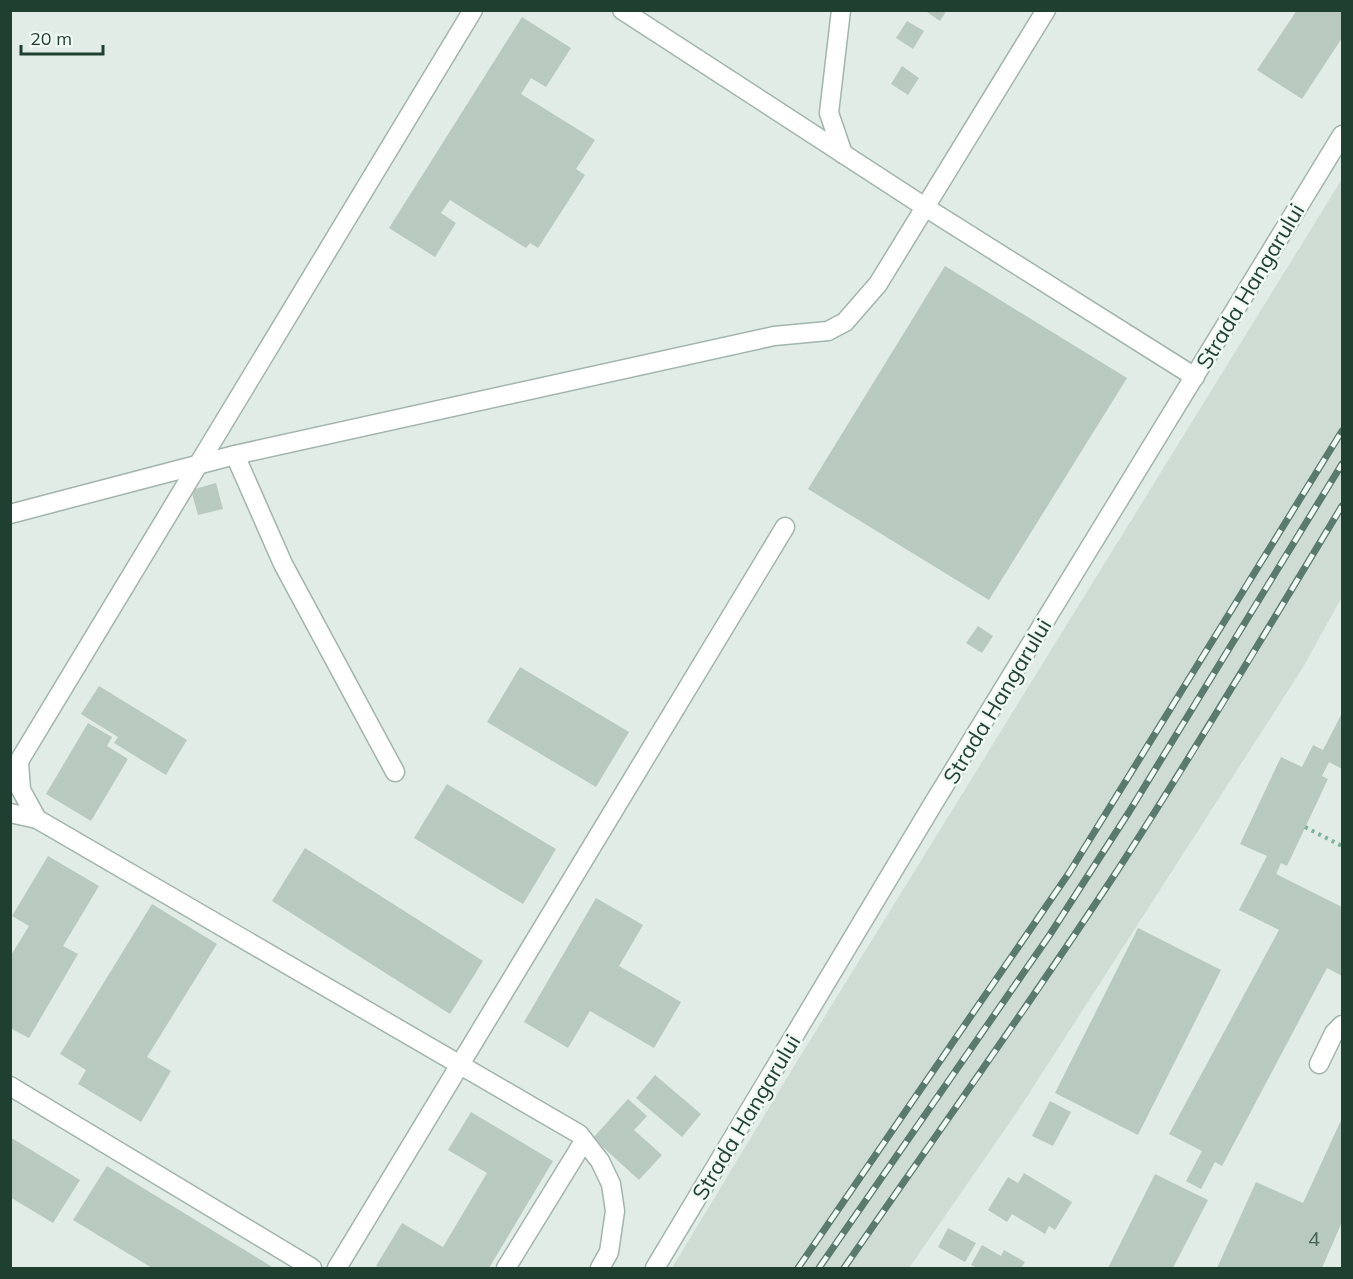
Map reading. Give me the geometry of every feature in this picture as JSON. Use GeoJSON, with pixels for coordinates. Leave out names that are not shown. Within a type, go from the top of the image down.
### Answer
{"type":"FeatureCollection","features":[{"type":"Feature","properties":{"kind":"street"},"geometry":{"type":"LineString","coordinates":[[37,819],[21,790],[15,769],[473,10]]}},
{"type":"Feature","properties":{"kind":"street"},"geometry":{"type":"LineString","coordinates":[[622,10],[925,207],[1195,377]]}},
{"type":"Feature","properties":{"kind":"street"},"geometry":{"type":"LineString","coordinates":[[841,10],[830,113],[843,154]]}},
{"type":"Feature","properties":{"kind":"street"},"geometry":{"type":"LineString","coordinates":[[10,514],[235,455],[774,336],[828,331],[845,322],[878,284],[1046,10]]}},
{"type":"Feature","properties":{"kind":"street","name":"Strada Hangarului"},"geometry":{"type":"LineString","coordinates":[[655,1269],[933,804],[1342,135]]}},
{"type":"Feature","properties":{"kind":"street"},"geometry":{"type":"LineString","coordinates":[[235,455],[283,564],[395,772]]}},
{"type":"Feature","properties":{"kind":"street"},"geometry":{"type":"LineString","coordinates":[[337,1269],[785,527]]}},
{"type":"Feature","properties":{"kind":"street"},"geometry":{"type":"LineString","coordinates":[[10,813],[37,819],[579,1134],[600,1161],[610,1184],[615,1211],[609,1252],[600,1269]]}},
{"type":"Feature","properties":{"kind":"street"},"geometry":{"type":"LineString","coordinates":[[1318,1064],[1342,1025]]}},
{"type":"Feature","properties":{"kind":"street"},"geometry":{"type":"LineString","coordinates":[[10,1086],[312,1269]]}},
{"type":"Feature","properties":{"kind":"street"},"geometry":{"type":"LineString","coordinates":[[506,1269],[584,1141]]}},
{"type":"Feature","properties":{"kind":"path"},"geometry":{"type":"LineString","coordinates":[[1305,827],[1342,846]]}},
{"type":"Feature","properties":{"kind":"shaded area"},"geometry":{"type":"Polygon","coordinates":[[[1342,179],[1342,597],[1302,669],[1019,1109],[909,1268],[672,1268],[796,1063],[1342,179]]]}},
{"type":"Feature","properties":{"kind":"building"},"geometry":{"type":"Polygon","coordinates":[[[924,10],[947,10],[940,21],[924,10]]]}},
{"type":"Feature","properties":{"kind":"building"},"geometry":{"type":"Polygon","coordinates":[[[1297,10],[1342,10],[1342,38],[1302,99],[1257,70],[1297,10]]]}},
{"type":"Feature","properties":{"kind":"building"},"geometry":{"type":"Polygon","coordinates":[[[522,17],[571,48],[546,87],[531,78],[521,94],[595,140],[576,169],[585,175],[538,248],[530,243],[526,248],[450,200],[441,213],[456,223],[435,257],[389,228],[522,17]]]}},
{"type":"Feature","properties":{"kind":"building"},"geometry":{"type":"Polygon","coordinates":[[[907,21],[924,31],[913,49],[896,38],[907,21]]]}},
{"type":"Feature","properties":{"kind":"building"},"geometry":{"type":"Polygon","coordinates":[[[902,66],[919,78],[908,95],[891,84],[902,66]]]}},
{"type":"Feature","properties":{"kind":"building"},"geometry":{"type":"Polygon","coordinates":[[[945,266],[1127,378],[989,600],[808,489],[945,266]]]}},
{"type":"Feature","properties":{"kind":"building"},"geometry":{"type":"Polygon","coordinates":[[[216,483],[223,509],[198,515],[191,490],[216,483]]]}},
{"type":"Feature","properties":{"kind":"building"},"geometry":{"type":"Polygon","coordinates":[[[978,626],[993,636],[982,653],[966,643],[978,626]]]}},
{"type":"Feature","properties":{"kind":"building"},"geometry":{"type":"Polygon","coordinates":[[[520,667],[629,732],[596,787],[487,722],[520,667]]]}},
{"type":"Feature","properties":{"kind":"building"},"geometry":{"type":"Polygon","coordinates":[[[99,686],[187,740],[166,775],[114,743],[118,737],[81,714],[99,686]]]}},
{"type":"Feature","properties":{"kind":"building"},"geometry":{"type":"Polygon","coordinates":[[[1342,713],[1342,769],[1329,762],[1322,776],[1328,779],[1287,866],[1281,863],[1276,874],[1342,907],[1342,976],[1327,968],[1222,1166],[1215,1162],[1201,1189],[1186,1181],[1202,1151],[1169,1134],[1279,930],[1239,910],[1267,856],[1240,844],[1281,757],[1302,767],[1313,745],[1323,750],[1342,713]]]}},
{"type":"Feature","properties":{"kind":"building"},"geometry":{"type":"Polygon","coordinates":[[[88,723],[112,737],[107,746],[128,759],[91,821],[46,794],[88,723]]]}},
{"type":"Feature","properties":{"kind":"building"},"geometry":{"type":"Polygon","coordinates":[[[447,784],[556,849],[523,904],[414,838],[447,784]]]}},
{"type":"Feature","properties":{"kind":"building"},"geometry":{"type":"Polygon","coordinates":[[[305,848],[483,961],[450,1014],[272,901],[305,848]]]}},
{"type":"Feature","properties":{"kind":"building"},"geometry":{"type":"Polygon","coordinates":[[[48,856],[99,886],[63,946],[78,954],[29,1038],[10,1028],[10,957],[29,926],[12,916],[48,856]]]}},
{"type":"Feature","properties":{"kind":"building"},"geometry":{"type":"Polygon","coordinates":[[[596,898],[643,925],[619,966],[681,1002],[654,1048],[590,1011],[568,1048],[524,1022],[596,898]]]}},
{"type":"Feature","properties":{"kind":"building"},"geometry":{"type":"Polygon","coordinates":[[[152,904],[217,944],[147,1057],[171,1071],[141,1122],[78,1084],[86,1070],[60,1054],[152,904]]]}},
{"type":"Feature","properties":{"kind":"building"},"geometry":{"type":"Polygon","coordinates":[[[1138,928],[1221,970],[1138,1135],[1055,1093],[1138,928]]]}},
{"type":"Feature","properties":{"kind":"building"},"geometry":{"type":"Polygon","coordinates":[[[655,1075],[701,1114],[682,1137],[636,1098],[655,1075]]]}},
{"type":"Feature","properties":{"kind":"building"},"geometry":{"type":"Polygon","coordinates":[[[628,1099],[647,1116],[634,1130],[662,1155],[639,1180],[593,1138],[628,1099]]]}},
{"type":"Feature","properties":{"kind":"building"},"geometry":{"type":"Polygon","coordinates":[[[1050,1101],[1071,1112],[1053,1146],[1032,1136],[1050,1101]]]}},
{"type":"Feature","properties":{"kind":"building"},"geometry":{"type":"Polygon","coordinates":[[[471,1112],[553,1161],[489,1268],[381,1268],[376,1266],[402,1223],[443,1247],[487,1173],[448,1150],[471,1112]]]}},
{"type":"Feature","properties":{"kind":"building"},"geometry":{"type":"Polygon","coordinates":[[[1342,1118],[1342,1222],[1322,1268],[1217,1268],[1256,1182],[1303,1203],[1342,1118]]]}},
{"type":"Feature","properties":{"kind":"building"},"geometry":{"type":"Polygon","coordinates":[[[10,1137],[80,1180],[53,1223],[10,1197],[10,1137]]]}},
{"type":"Feature","properties":{"kind":"building"},"geometry":{"type":"Polygon","coordinates":[[[107,1166],[274,1268],[152,1268],[73,1220],[107,1166]]]}},
{"type":"Feature","properties":{"kind":"building"},"geometry":{"type":"Polygon","coordinates":[[[1024,1173],[1072,1202],[1055,1230],[1049,1226],[1045,1234],[1012,1214],[1007,1222],[988,1210],[1008,1177],[1018,1183],[1024,1173]]]}},
{"type":"Feature","properties":{"kind":"building"},"geometry":{"type":"Polygon","coordinates":[[[1155,1174],[1208,1200],[1173,1268],[1108,1268],[1155,1174]]]}},
{"type":"Feature","properties":{"kind":"building"},"geometry":{"type":"Polygon","coordinates":[[[948,1228],[976,1243],[965,1262],[938,1247],[948,1228]]]}},
{"type":"Feature","properties":{"kind":"building"},"geometry":{"type":"Polygon","coordinates":[[[982,1245],[1001,1256],[1004,1250],[1025,1262],[1021,1268],[978,1268],[971,1265],[982,1245]]]}},
{"type":"Feature","properties":{"kind":"railway"},"geometry":{"type":"LineString","coordinates":[[798,1268],[1069,873],[1342,431]]}},
{"type":"Feature","properties":{"kind":"railway"},"geometry":{"type":"LineString","coordinates":[[819,1268],[1049,936],[1129,812],[1342,464]]}},
{"type":"Feature","properties":{"kind":"railway"},"geometry":{"type":"LineString","coordinates":[[844,1268],[1119,868],[1342,506]]}}]}
